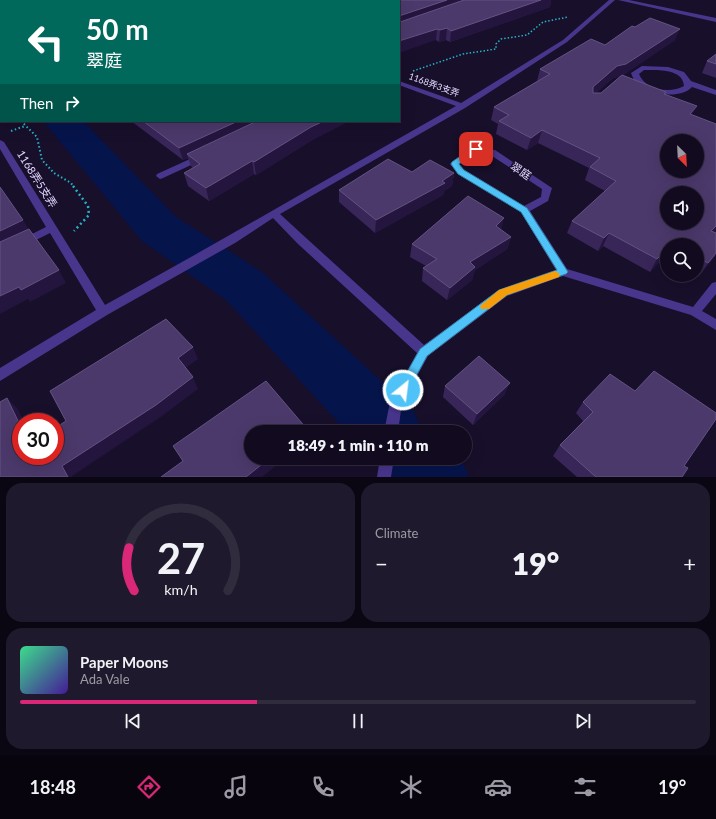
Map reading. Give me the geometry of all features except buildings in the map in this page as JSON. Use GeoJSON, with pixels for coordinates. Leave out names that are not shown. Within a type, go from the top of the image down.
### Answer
{"type":"FeatureCollection","features":[{"type":"Feature","properties":{"kind":"street"},"geometry":{"type":"LineString","coordinates":[[0,374],[103,312],[231,240],[274,213],[462,106],[565,42],[612,0]]}},
{"type":"Feature","properties":{"kind":"street"},"geometry":{"type":"LineString","coordinates":[[621,0],[716,20]]}},
{"type":"Feature","properties":{"kind":"street"},"geometry":{"type":"LineString","coordinates":[[688,83],[688,87],[684,90],[670,92],[648,87],[632,78],[635,73],[642,68],[657,67],[681,74],[688,83],[716,93]]}},
{"type":"Feature","properties":{"kind":"street","name":"1168弄3支弄"},"geometry":{"type":"LineString","coordinates":[[400,83],[462,106]]}},
{"type":"Feature","properties":{"kind":"street","name":"1168弄5支弄"},"geometry":{"type":"LineString","coordinates":[[0,142],[103,312]]}},
{"type":"Feature","properties":{"kind":"street","name":"翠庭"},"geometry":{"type":"LineString","coordinates":[[524,210],[545,199],[547,188],[492,152],[476,149],[454,164],[461,172],[524,210],[563,272]]}},
{"type":"Feature","properties":{"kind":"street"},"geometry":{"type":"LineString","coordinates":[[160,176],[208,153]]}},
{"type":"Feature","properties":{"kind":"street"},"geometry":{"type":"LineString","coordinates":[[274,213],[300,240],[424,352]]}},
{"type":"Feature","properties":{"kind":"street"},"geometry":{"type":"LineString","coordinates":[[0,254],[53,228]]}},
{"type":"Feature","properties":{"kind":"street"},"geometry":{"type":"LineString","coordinates":[[392,425],[396,402],[424,352],[503,293],[563,272],[630,291],[695,312],[716,325]]}},
{"type":"Feature","properties":{"kind":"street"},"geometry":{"type":"LineString","coordinates":[[695,312],[716,286]]}},
{"type":"Feature","properties":{"kind":"street"},"geometry":{"type":"LineString","coordinates":[[384,477],[386,465]]}},
{"type":"Feature","properties":{"kind":"path"},"geometry":{"type":"LineString","coordinates":[[407,70],[414,71],[463,54],[496,50],[496,44],[501,39],[527,35],[543,22],[569,17],[588,21]]}},
{"type":"Feature","properties":{"kind":"path"},"geometry":{"type":"LineString","coordinates":[[22,122],[37,137],[42,160],[54,173],[71,183],[88,206],[89,215],[80,226],[61,242]]}},
{"type":"Feature","properties":{"kind":"waterway"},"geometry":{"type":"LineString","coordinates":[[63,122],[159,229],[244,286],[383,425]]}},
{"type":"Feature","properties":{"kind":"waterway"},"geometry":{"type":"LineString","coordinates":[[423,465],[435,477]]}},
{"type":"Feature","properties":{"kind":"slow traffic"},"geometry":{"type":"LineString","coordinates":[[485,306],[503,293],[555,274]]}},
{"type":"Feature","properties":{"kind":"route"},"geometry":{"type":"LineString","coordinates":[[403,390],[424,352],[503,293],[563,272],[524,210],[461,172],[454,164],[476,149]]}}]}
